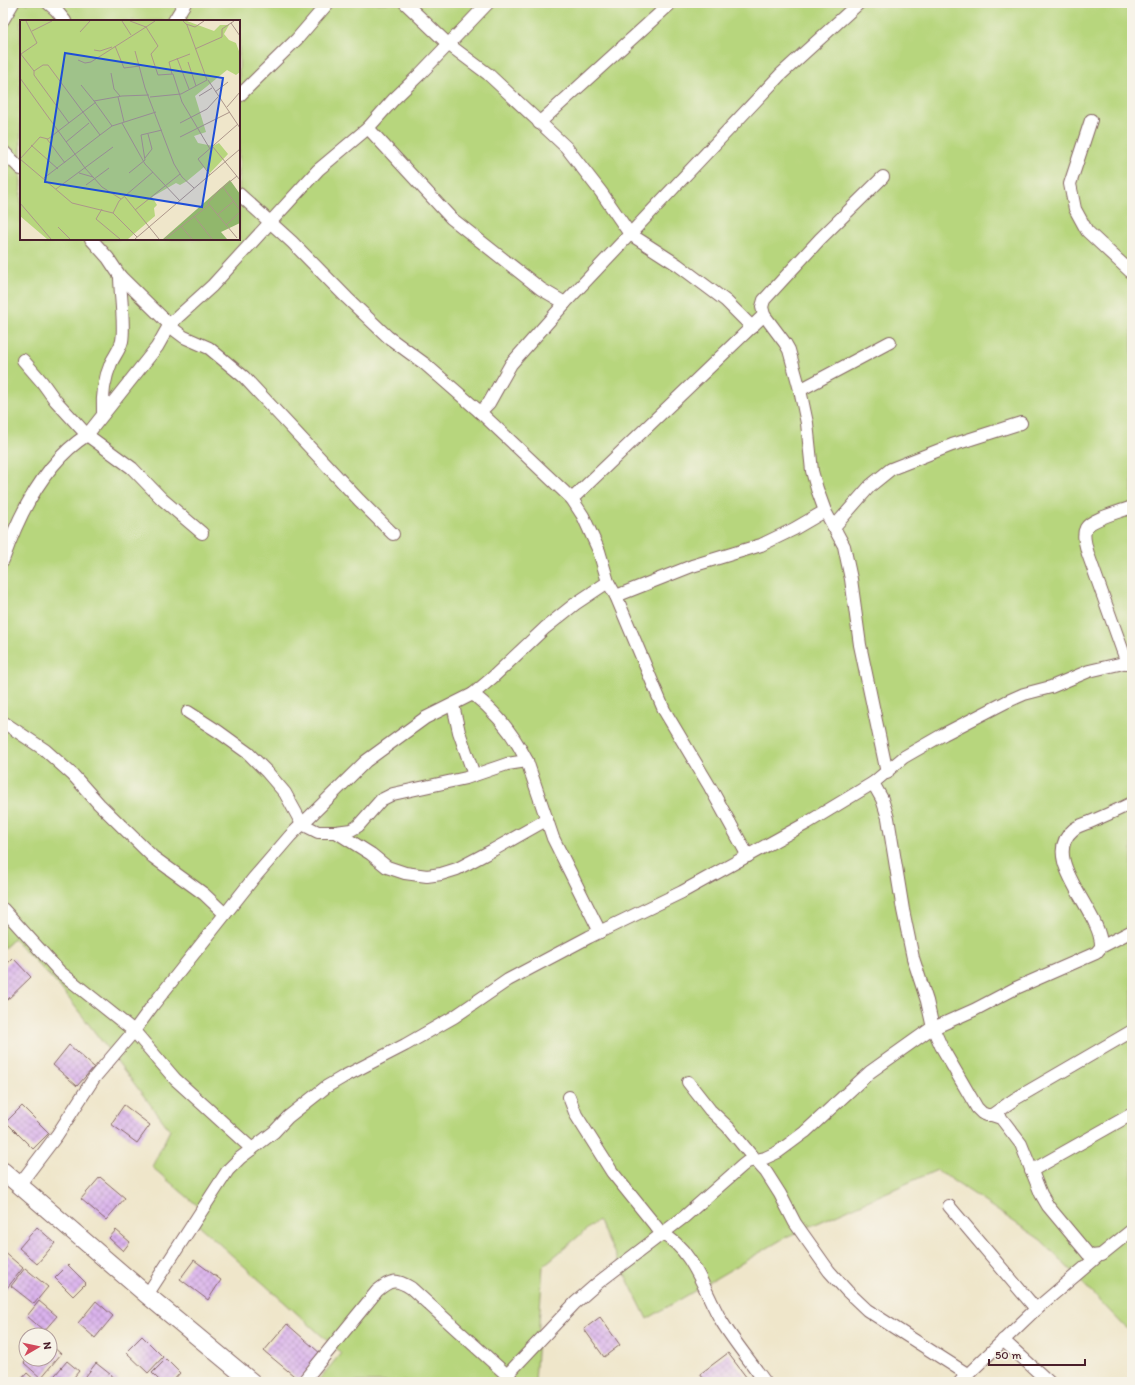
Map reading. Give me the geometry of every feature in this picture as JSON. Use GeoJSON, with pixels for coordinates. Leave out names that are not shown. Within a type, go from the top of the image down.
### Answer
{"type":"FeatureCollection","features":[{"type":"Feature","properties":{"kind":"main road"},"geometry":{"type":"LineString","coordinates":[[3,1171],[146,1295],[252,1382]]}},
{"type":"Feature","properties":{"kind":"street"},"geometry":{"type":"LineString","coordinates":[[3,20],[13,3]]}},
{"type":"Feature","properties":{"kind":"street"},"geometry":{"type":"LineString","coordinates":[[48,3],[64,20]]}},
{"type":"Feature","properties":{"kind":"street"},"geometry":{"type":"LineString","coordinates":[[175,20],[185,3]]}},
{"type":"Feature","properties":{"kind":"street"},"geometry":{"type":"LineString","coordinates":[[240,95],[297,39],[328,3]]}},
{"type":"Feature","properties":{"kind":"street"},"geometry":{"type":"LineString","coordinates":[[405,3],[448,44],[488,74],[566,147],[601,192],[630,234],[678,265],[720,297],[752,327]]}},
{"type":"Feature","properties":{"kind":"street"},"geometry":{"type":"LineString","coordinates":[[3,560],[13,531],[31,497],[53,465],[73,443],[87,435],[157,347],[170,324],[212,286],[318,170],[368,128],[394,99],[488,3]]}},
{"type":"Feature","properties":{"kind":"street"},"geometry":{"type":"LineString","coordinates":[[539,123],[671,3]]}},
{"type":"Feature","properties":{"kind":"street"},"geometry":{"type":"LineString","coordinates":[[480,412],[489,403],[512,364],[565,303],[780,75],[859,3]]}},
{"type":"Feature","properties":{"kind":"street"},"geometry":{"type":"LineString","coordinates":[[1091,120],[1070,184],[1075,209],[1087,231],[1132,273]]}},
{"type":"Feature","properties":{"kind":"street"},"geometry":{"type":"LineString","coordinates":[[368,128],[451,218],[541,289],[565,303]]}},
{"type":"Feature","properties":{"kind":"street"},"geometry":{"type":"LineString","coordinates":[[3,151],[20,168]]}},
{"type":"Feature","properties":{"kind":"street"},"geometry":{"type":"LineString","coordinates":[[883,177],[820,239],[764,300],[762,307],[764,315],[789,350],[807,423],[812,471],[825,511],[844,546],[851,579],[860,645],[887,773]]}},
{"type":"Feature","properties":{"kind":"street"},"geometry":{"type":"LineString","coordinates":[[240,195],[292,242],[388,337],[425,364],[480,412],[572,498],[583,516],[599,551],[608,582],[616,596],[664,710],[710,787],[748,856]]}},
{"type":"Feature","properties":{"kind":"street"},"geometry":{"type":"LineString","coordinates":[[92,240],[108,258],[120,276],[176,331],[184,337],[210,348],[244,377],[297,435],[394,534]]}},
{"type":"Feature","properties":{"kind":"street"},"geometry":{"type":"LineString","coordinates":[[103,414],[102,400],[104,383],[112,360],[119,350],[122,339],[120,276]]}},
{"type":"Feature","properties":{"kind":"street"},"geometry":{"type":"LineString","coordinates":[[572,498],[764,315]]}},
{"type":"Feature","properties":{"kind":"street"},"geometry":{"type":"LineString","coordinates":[[800,390],[890,342]]}},
{"type":"Feature","properties":{"kind":"street"},"geometry":{"type":"LineString","coordinates":[[24,360],[55,400],[87,435],[132,468],[162,499],[202,533]]}},
{"type":"Feature","properties":{"kind":"street"},"geometry":{"type":"LineString","coordinates":[[834,527],[870,486],[891,469],[952,445],[1020,423]]}},
{"type":"Feature","properties":{"kind":"street"},"geometry":{"type":"LineString","coordinates":[[146,1295],[228,1170],[240,1158],[274,1132],[288,1118],[326,1087],[406,1045],[454,1017],[508,980],[600,932],[682,892],[801,826],[873,783],[887,773],[904,757],[944,734],[1024,694],[1050,687],[1089,671],[1130,662],[1088,554],[1085,536],[1086,529],[1091,523],[1132,507]]}},
{"type":"Feature","properties":{"kind":"street"},"geometry":{"type":"LineString","coordinates":[[616,596],[692,566],[761,545],[794,529],[825,511]]}},
{"type":"Feature","properties":{"kind":"street"},"geometry":{"type":"LineString","coordinates":[[19,1185],[57,1135],[94,1078],[134,1031],[252,879],[290,836],[366,761],[425,718],[473,694],[545,628],[575,604],[608,582]]}},
{"type":"Feature","properties":{"kind":"street"},"geometry":{"type":"LineString","coordinates":[[473,694],[489,706],[521,748],[527,761],[553,838],[600,932]]}},
{"type":"Feature","properties":{"kind":"street"},"geometry":{"type":"LineString","coordinates":[[453,705],[459,732],[474,775]]}},
{"type":"Feature","properties":{"kind":"street"},"geometry":{"type":"LineString","coordinates":[[188,712],[219,732],[252,757],[285,792],[302,824],[318,832],[351,830],[358,826],[381,800],[387,796],[466,778],[507,764],[527,761]]}},
{"type":"Feature","properties":{"kind":"street"},"geometry":{"type":"LineString","coordinates":[[3,722],[45,750],[73,775],[99,804],[152,857],[204,894],[226,914]]}},
{"type":"Feature","properties":{"kind":"street"},"geometry":{"type":"LineString","coordinates":[[873,783],[882,799],[888,818],[903,910],[913,958],[927,1001],[933,1028],[941,1046],[977,1108],[987,1116],[992,1115],[1001,1118],[1021,1144],[1041,1194],[1048,1206],[1088,1254],[1097,1257]]}},
{"type":"Feature","properties":{"kind":"street"},"geometry":{"type":"LineString","coordinates":[[1101,947],[1099,931],[1079,895],[1063,861],[1065,839],[1074,829],[1132,803]]}},
{"type":"Feature","properties":{"kind":"street"},"geometry":{"type":"LineString","coordinates":[[336,832],[371,854],[387,867],[405,873],[427,876],[441,874],[456,869],[546,820]]}},
{"type":"Feature","properties":{"kind":"street"},"geometry":{"type":"LineString","coordinates":[[3,909],[60,972],[134,1031],[175,1078],[252,1149]]}},
{"type":"Feature","properties":{"kind":"street"},"geometry":{"type":"LineString","coordinates":[[303,1382],[377,1291],[385,1284],[392,1281],[401,1282],[411,1288],[510,1378],[575,1303],[599,1282],[684,1217],[747,1162],[765,1158],[778,1152],[805,1132],[870,1072],[933,1028],[974,1010],[1016,988],[1096,953],[1101,947],[1132,931]]}},
{"type":"Feature","properties":{"kind":"street"},"geometry":{"type":"LineString","coordinates":[[992,1115],[1015,1099],[1132,1031]]}},
{"type":"Feature","properties":{"kind":"street"},"geometry":{"type":"LineString","coordinates":[[688,1082],[710,1110],[728,1127],[766,1172],[796,1223],[825,1265],[847,1291],[867,1310],[963,1378],[1036,1309],[1097,1257],[1101,1256],[1132,1230]]}},
{"type":"Feature","properties":{"kind":"street"},"geometry":{"type":"LineString","coordinates":[[569,1097],[576,1115],[612,1172],[662,1234],[676,1243],[692,1264],[721,1320],[765,1382]]}},
{"type":"Feature","properties":{"kind":"street"},"geometry":{"type":"LineString","coordinates":[[1031,1171],[1132,1114]]}},
{"type":"Feature","properties":{"kind":"street"},"geometry":{"type":"LineString","coordinates":[[949,1206],[1036,1309]]}},
{"type":"Feature","properties":{"kind":"street"},"geometry":{"type":"LineString","coordinates":[[1003,1340],[1049,1382]]}},
{"type":"Feature","properties":{"kind":"green space"},"geometry":{"type":"Polygon","coordinates":[[[3,3],[1132,3],[1132,1334],[1041,1240],[937,1170],[786,1237],[647,1319],[598,1220],[543,1266],[535,1382],[317,1382],[341,1353],[196,1223],[204,1211],[152,1167],[170,1130],[60,987],[14,939],[3,949],[3,3]]]}},
{"type":"Feature","properties":{"kind":"building"},"geometry":{"type":"Polygon","coordinates":[[[13,958],[31,977],[4,1003],[3,968],[13,958]]]}},
{"type":"Feature","properties":{"kind":"building"},"geometry":{"type":"Polygon","coordinates":[[[69,1045],[94,1067],[77,1086],[53,1065],[69,1045]]]}},
{"type":"Feature","properties":{"kind":"building"},"geometry":{"type":"Polygon","coordinates":[[[124,1105],[150,1125],[137,1143],[111,1124],[124,1105]]]}},
{"type":"Feature","properties":{"kind":"building"},"geometry":{"type":"Polygon","coordinates":[[[22,1106],[49,1133],[33,1149],[6,1122],[22,1106]]]}},
{"type":"Feature","properties":{"kind":"building"},"geometry":{"type":"Polygon","coordinates":[[[100,1177],[125,1198],[106,1220],[81,1199],[100,1177]]]}},
{"type":"Feature","properties":{"kind":"building"},"geometry":{"type":"Polygon","coordinates":[[[37,1227],[55,1243],[37,1264],[19,1248],[37,1227]]]}},
{"type":"Feature","properties":{"kind":"building"},"geometry":{"type":"Polygon","coordinates":[[[116,1230],[130,1242],[123,1251],[109,1238],[116,1230]]]}},
{"type":"Feature","properties":{"kind":"building"},"geometry":{"type":"Polygon","coordinates":[[[3,1251],[23,1268],[7,1288],[3,1284],[3,1251]]]}},
{"type":"Feature","properties":{"kind":"building"},"geometry":{"type":"Polygon","coordinates":[[[194,1260],[221,1280],[208,1300],[180,1279],[194,1260]]]}},
{"type":"Feature","properties":{"kind":"building"},"geometry":{"type":"Polygon","coordinates":[[[68,1265],[86,1283],[73,1296],[55,1278],[68,1265]]]}},
{"type":"Feature","properties":{"kind":"building"},"geometry":{"type":"Polygon","coordinates":[[[25,1268],[48,1287],[34,1304],[11,1286],[25,1268]]]}},
{"type":"Feature","properties":{"kind":"building"},"geometry":{"type":"Polygon","coordinates":[[[39,1301],[57,1316],[47,1327],[39,1327],[27,1316],[39,1301]]]}},
{"type":"Feature","properties":{"kind":"building"},"geometry":{"type":"Polygon","coordinates":[[[96,1301],[113,1316],[95,1338],[78,1323],[96,1301]]]}},
{"type":"Feature","properties":{"kind":"building"},"geometry":{"type":"Polygon","coordinates":[[[600,1317],[620,1345],[604,1357],[584,1329],[600,1317]]]}},
{"type":"Feature","properties":{"kind":"building"},"geometry":{"type":"Polygon","coordinates":[[[287,1324],[321,1354],[299,1380],[264,1351],[287,1324]]]}},
{"type":"Feature","properties":{"kind":"building"},"geometry":{"type":"Polygon","coordinates":[[[142,1336],[163,1357],[148,1373],[126,1352],[142,1336]]]}},
{"type":"Feature","properties":{"kind":"building"},"geometry":{"type":"Polygon","coordinates":[[[728,1353],[750,1382],[706,1382],[700,1374],[728,1353]]]}},
{"type":"Feature","properties":{"kind":"building"},"geometry":{"type":"Polygon","coordinates":[[[166,1359],[180,1373],[172,1382],[161,1382],[152,1373],[166,1359]]]}},
{"type":"Feature","properties":{"kind":"building"},"geometry":{"type":"Polygon","coordinates":[[[67,1361],[79,1371],[70,1382],[50,1381],[67,1361]]]}},
{"type":"Feature","properties":{"kind":"building"},"geometry":{"type":"Polygon","coordinates":[[[96,1363],[120,1382],[85,1382],[83,1380],[96,1363]]]}},
{"type":"Feature","properties":{"kind":"building"},"geometry":{"type":"Polygon","coordinates":[[[29,1367],[50,1367],[41,1378],[29,1367]]]}},
{"type":"Feature","properties":{"kind":"building"},"geometry":{"type":"Polygon","coordinates":[[[27,1373],[37,1382],[19,1382],[27,1373]]]}}]}
